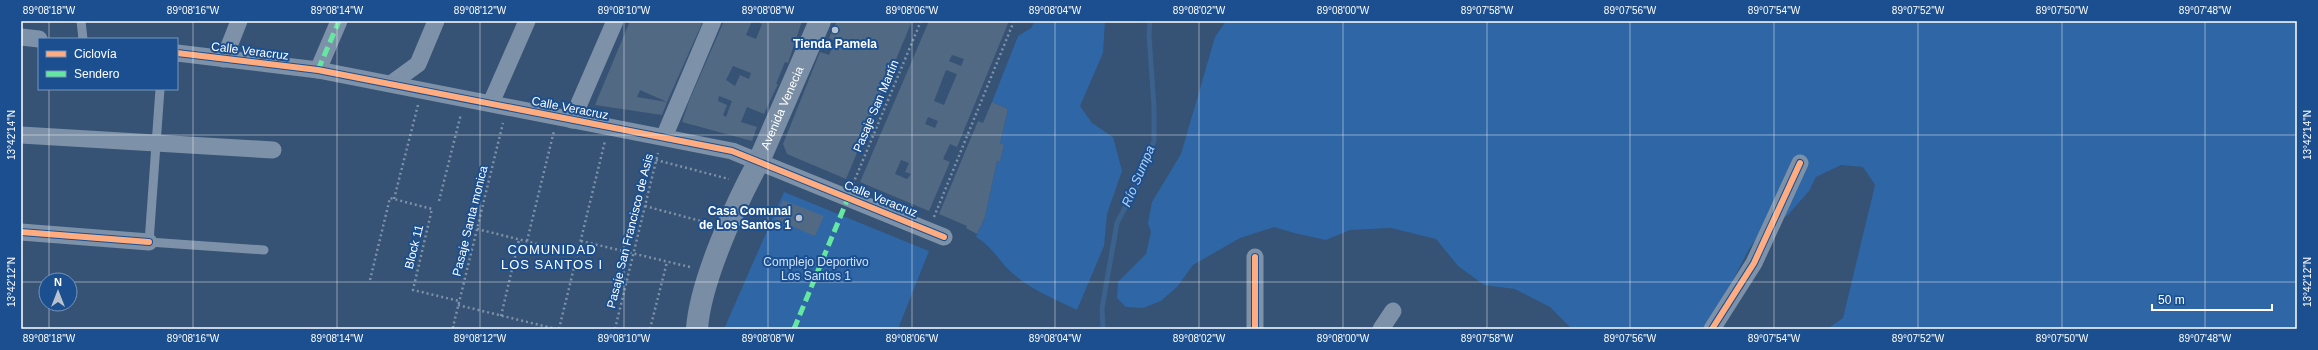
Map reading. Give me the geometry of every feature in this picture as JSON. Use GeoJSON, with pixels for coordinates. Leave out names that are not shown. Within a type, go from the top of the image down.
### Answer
{"type":"FeatureCollection","features":[{"type":"Feature","properties":{"kind":"street"},"geometry":{"type":"LineString","coordinates":[[224,59],[239,21]]}},
{"type":"Feature","properties":{"kind":"street"},"geometry":{"type":"LineString","coordinates":[[318,70],[339,21]]}},
{"type":"Feature","properties":{"kind":"street"},"geometry":{"type":"LineString","coordinates":[[392,83],[418,64],[436,21]]}},
{"type":"Feature","properties":{"kind":"street"},"geometry":{"type":"LineString","coordinates":[[492,103],[527,21]]}},
{"type":"Feature","properties":{"kind":"street"},"geometry":{"type":"LineString","coordinates":[[572,120],[615,21]]}},
{"type":"Feature","properties":{"kind":"street"},"geometry":{"type":"LineString","coordinates":[[664,137],[713,21]]}},
{"type":"Feature","properties":{"kind":"street","name":"Avenida Venecia"},"geometry":{"type":"LineString","coordinates":[[697,329],[698,316],[710,273],[746,184],[758,162],[820,21]]}},
{"type":"Feature","properties":{"kind":"street"},"geometry":{"type":"LineString","coordinates":[[21,37],[38,39]]}},
{"type":"Feature","properties":{"kind":"street","name":"Calle Veracruz"},"geometry":{"type":"LineString","coordinates":[[178,53],[318,70],[392,83],[732,151],[944,237]]}},
{"type":"Feature","properties":{"kind":"street"},"geometry":{"type":"LineString","coordinates":[[21,135],[273,150]]}},
{"type":"Feature","properties":{"kind":"street"},"geometry":{"type":"LineString","coordinates":[[1712,329],[1754,263],[1800,163]]}},
{"type":"Feature","properties":{"kind":"street"},"geometry":{"type":"LineString","coordinates":[[21,232],[149,242]]}},
{"type":"Feature","properties":{"kind":"street"},"geometry":{"type":"LineString","coordinates":[[1255,256],[1255,329]]}},
{"type":"Feature","properties":{"kind":"street"},"geometry":{"type":"LineString","coordinates":[[1381,329],[1393,311]]}},
{"type":"Feature","properties":{"kind":"lane"},"geometry":{"type":"LineString","coordinates":[[81,21],[83,38]]}},
{"type":"Feature","properties":{"kind":"lane"},"geometry":{"type":"LineString","coordinates":[[160,90],[149,242],[264,250]]}},
{"type":"Feature","properties":{"kind":"path"},"geometry":{"type":"LineString","coordinates":[[928,230],[1014,21]]}},
{"type":"Feature","properties":{"kind":"path"},"geometry":{"type":"LineString","coordinates":[[370,280],[390,198],[394,199],[418,104],[425,90]]}},
{"type":"Feature","properties":{"kind":"path"},"geometry":{"type":"LineString","coordinates":[[440,201],[462,111]]}},
{"type":"Feature","properties":{"kind":"path"},"geometry":{"type":"LineString","coordinates":[[527,241],[555,129]]}},
{"type":"Feature","properties":{"kind":"path"},"geometry":{"type":"LineString","coordinates":[[559,329],[606,139]]}},
{"type":"Feature","properties":{"kind":"path"},"geometry":{"type":"LineString","coordinates":[[656,160],[746,184]]}},
{"type":"Feature","properties":{"kind":"path"},"geometry":{"type":"LineString","coordinates":[[645,206],[708,223]]}},
{"type":"Feature","properties":{"kind":"path"},"geometry":{"type":"LineString","coordinates":[[477,229],[578,254]]}},
{"type":"Feature","properties":{"kind":"path"},"geometry":{"type":"LineString","coordinates":[[501,316],[519,240]]}},
{"type":"Feature","properties":{"kind":"path"},"geometry":{"type":"LineString","coordinates":[[581,241],[634,252],[690,267]]}},
{"type":"Feature","properties":{"kind":"path"},"geometry":{"type":"LineString","coordinates":[[650,329],[667,262]]}},
{"type":"Feature","properties":{"kind":"path"},"geometry":{"type":"LineString","coordinates":[[458,306],[556,329]]}},
{"type":"Feature","properties":{"kind":"green space"},"geometry":{"type":"Polygon","coordinates":[[[1035,21],[1105,21],[1103,53],[1080,106],[1092,123],[1113,137],[1122,171],[1107,214],[1104,246],[1077,310],[1041,293],[1024,282],[1009,270],[986,244],[976,237],[985,217],[997,161],[1000,161],[1004,145],[1000,143],[1008,109],[992,102],[1018,36],[1031,28],[1035,21]]]}},
{"type":"Feature","properties":{"kind":"green space"},"geometry":{"type":"Polygon","coordinates":[[[1226,21],[2297,21],[2297,329],[1827,329],[1843,318],[1875,185],[1863,167],[1841,165],[1816,177],[1809,191],[1788,215],[1761,232],[1749,249],[1731,284],[1703,329],[1572,329],[1550,307],[1515,289],[1484,285],[1458,266],[1436,239],[1391,228],[1350,230],[1326,240],[1274,227],[1240,238],[1193,265],[1177,287],[1161,301],[1143,308],[1126,307],[1117,298],[1118,282],[1146,254],[1151,232],[1148,223],[1152,202],[1181,154],[1215,37],[1226,21]]]}},
{"type":"Feature","properties":{"kind":"green space","name":"Complejo Deportivo Los Santos 1"},"geometry":{"type":"Polygon","coordinates":[[[784,192],[929,251],[898,329],[724,329],[784,192]]]}},
{"type":"Feature","properties":{"kind":"building"},"geometry":{"type":"Polygon","coordinates":[[[630,21],[703,21],[662,115],[595,105],[630,21]],[[640,90],[637,97],[667,102],[640,90]]]}},
{"type":"Feature","properties":{"kind":"building"},"geometry":{"type":"Polygon","coordinates":[[[724,21],[752,21],[746,35],[756,39],[762,24],[756,21],[802,21],[788,63],[785,62],[776,84],[778,84],[764,114],[747,107],[741,122],[757,127],[752,141],[682,122],[689,101],[724,21]],[[733,66],[726,80],[735,86],[740,75],[749,79],[751,73],[733,66]],[[719,96],[718,101],[727,105],[723,115],[726,117],[732,101],[719,96]]]}},
{"type":"Feature","properties":{"kind":"building"},"geometry":{"type":"Polygon","coordinates":[[[837,21],[912,21],[846,179],[787,154],[783,144],[820,52],[829,55],[835,41],[829,38],[837,21]]]}},
{"type":"Feature","properties":{"kind":"building"},"geometry":{"type":"Polygon","coordinates":[[[929,21],[1009,21],[957,147],[950,144],[943,159],[950,162],[929,211],[860,182],[929,21]],[[952,55],[949,61],[961,66],[964,59],[952,55]],[[946,70],[934,101],[944,105],[957,74],[946,70]],[[928,117],[925,124],[935,128],[938,121],[928,117]],[[901,160],[895,174],[907,179],[911,174],[905,172],[909,163],[901,160]]]}},
{"type":"Feature","properties":{"kind":"building"},"geometry":{"type":"Polygon","coordinates":[[[992,102],[1008,109],[1000,143],[1004,145],[1000,161],[997,161],[985,217],[977,234],[966,228],[967,226],[939,214],[978,121],[983,123],[992,102]]]}},
{"type":"Feature","properties":{"kind":"building","name":"Casa Comunal de Los Santos 1"},"geometry":{"type":"Polygon","coordinates":[[[783,200],[824,216],[815,236],[775,219],[783,200]]]}},
{"type":"Feature","properties":{"kind":"waterway","name":"Río Sumpa"},"geometry":{"type":"LineString","coordinates":[[1103,329],[1102,308],[1117,223],[1136,187],[1154,141],[1154,107],[1149,35],[1150,21]]}},
{"type":"Feature","properties":{"kind":"marked path"},"geometry":{"type":"LineString","coordinates":[[318,70],[339,21]]}},
{"type":"Feature","properties":{"kind":"marked path"},"geometry":{"type":"LineString","coordinates":[[794,329],[848,198]]}},
{"type":"Feature","properties":{"kind":"cycle path"},"geometry":{"type":"LineString","coordinates":[[178,53],[318,70],[732,151],[944,237]]}},
{"type":"Feature","properties":{"kind":"cycle path"},"geometry":{"type":"LineString","coordinates":[[1712,329],[1754,263],[1800,163]]}},
{"type":"Feature","properties":{"kind":"cycle path"},"geometry":{"type":"LineString","coordinates":[[21,232],[149,242]]}},
{"type":"Feature","properties":{"kind":"cycle path"},"geometry":{"type":"LineString","coordinates":[[1255,257],[1255,329]]}},
{"type":"Feature","properties":{"kind":"place","name":"Tienda Pamela"},"geometry":{"type":"Point","coordinates":[835,30]}},
{"type":"Feature","properties":{"kind":"place","name":"Casa Comunal de Los Santos 1"},"geometry":{"type":"Point","coordinates":[799,218]}},
{"type":"Feature","properties":{"kind":"district","name":"COMUNIDAD LOS SANTOS I"},"geometry":{"type":"Point","coordinates":[552,256]}}]}
